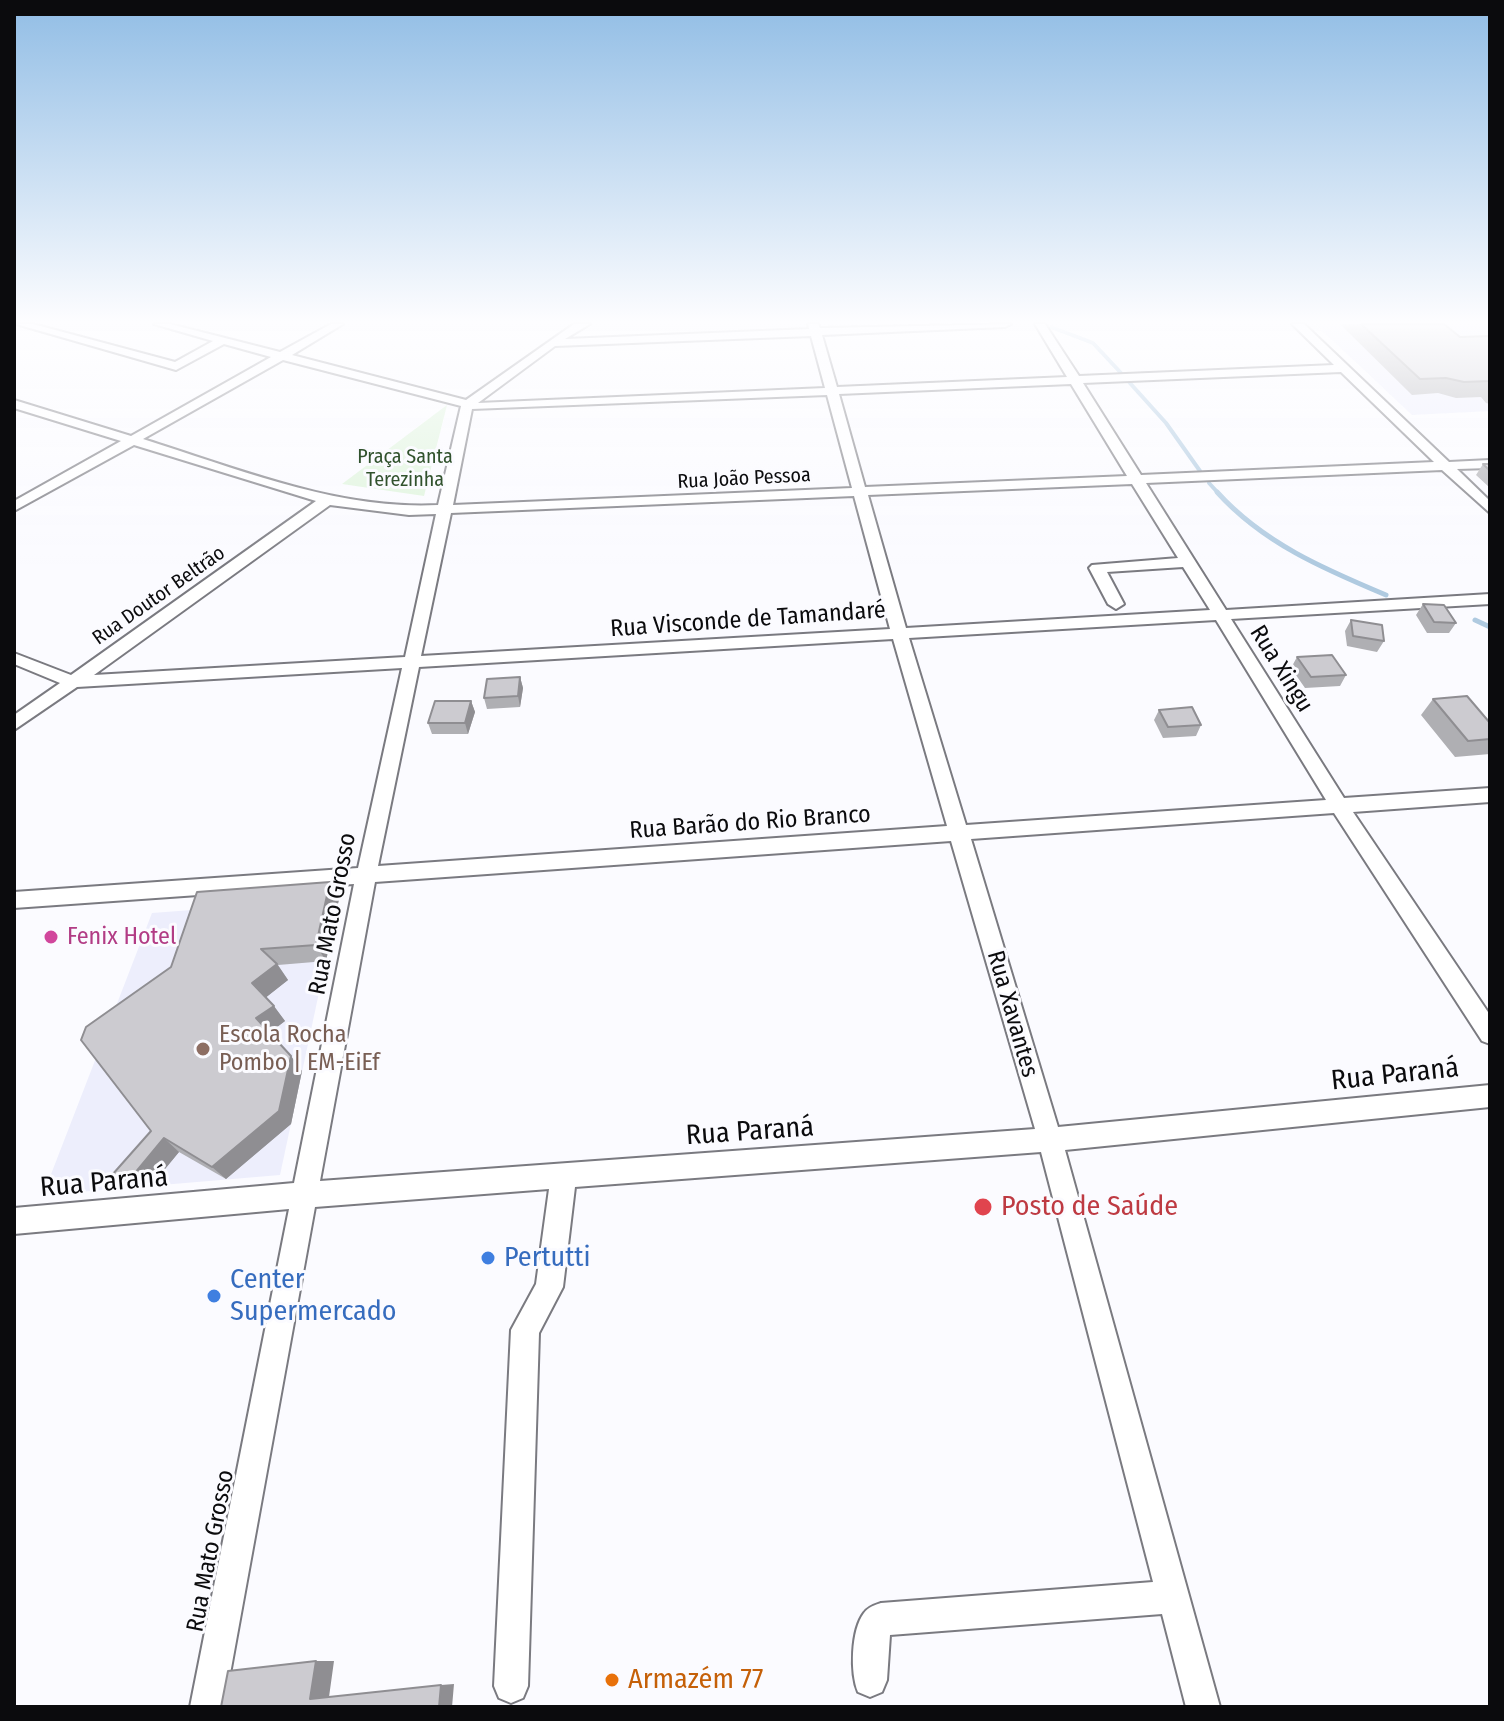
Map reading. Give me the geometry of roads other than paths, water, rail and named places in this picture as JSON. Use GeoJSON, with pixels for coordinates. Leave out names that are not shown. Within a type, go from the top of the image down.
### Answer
{"type":"FeatureCollection","features":[{"type":"Feature","properties":{"kind":"street","name":"Rua João Pessoa"},"geometry":{"type":"LineString","coordinates":[[15,404],[327,500],[442,512],[1490,464]]}},
{"type":"Feature","properties":{"kind":"street"},"geometry":{"type":"LineString","coordinates":[[14,507],[195,404]]}},
{"type":"Feature","properties":{"kind":"street"},"geometry":{"type":"LineString","coordinates":[[467,405],[547,404]]}},
{"type":"Feature","properties":{"kind":"street","name":"Rua Xavantes"},"geometry":{"type":"LineString","coordinates":[[838,404],[900,635],[1050,1140],[1203,1707]]}},
{"type":"Feature","properties":{"kind":"street","name":"Rua Xingu"},"geometry":{"type":"LineString","coordinates":[[1090,404],[1340,807],[1490,1034]]}},
{"type":"Feature","properties":{"kind":"street"},"geometry":{"type":"LineString","coordinates":[[1383,404],[1490,509]]}},
{"type":"Feature","properties":{"kind":"street","name":"Rua Mato Grosso"},"geometry":{"type":"LineString","coordinates":[[207,1707],[366,875],[467,405]]}},
{"type":"Feature","properties":{"kind":"street","name":"Rua Doutor Beltrão"},"geometry":{"type":"LineString","coordinates":[[14,724],[327,500]]}},
{"type":"Feature","properties":{"kind":"street"},"geometry":{"type":"LineString","coordinates":[[1116,604],[1097,568],[1187,562]]}},
{"type":"Feature","properties":{"kind":"street","name":"Rua Visconde de Tamandaré"},"geometry":{"type":"LineString","coordinates":[[14,658],[73,682],[409,665],[1490,599]]}},
{"type":"Feature","properties":{"kind":"street","name":"Rua Barão do Rio Branco"},"geometry":{"type":"LineString","coordinates":[[14,900],[1490,795]]}},
{"type":"Feature","properties":{"kind":"street","name":"Rua Paraná"},"geometry":{"type":"LineString","coordinates":[[14,1221],[306,1195],[1050,1140],[1490,1096]]}},
{"type":"Feature","properties":{"kind":"street"},"geometry":{"type":"LineString","coordinates":[[511,1686],[525,1330],[549,1287],[564,1176]]}},
{"type":"Feature","properties":{"kind":"street"},"geometry":{"type":"LineString","coordinates":[[870,1680],[874,1626],[881,1619],[1173,1597]]}},
{"type":"Feature","properties":{"kind":"waterway"},"geometry":{"type":"LineString","coordinates":[[1149,404],[1200,471]]}},
{"type":"Feature","properties":{"kind":"waterway"},"geometry":{"type":"LineString","coordinates":[[1209,483],[1219,494]]}},
{"type":"Feature","properties":{"kind":"waterway"},"geometry":{"type":"LineString","coordinates":[[1219,494],[1274,540],[1317,564],[1386,595]]}},
{"type":"Feature","properties":{"kind":"waterway"},"geometry":{"type":"LineString","coordinates":[[1475,620],[1490,627]]}},
{"type":"Feature","properties":{"kind":"place","name":"Fenix Hotel"},"geometry":{"type":"Point","coordinates":[51,937]}},
{"type":"Feature","properties":{"kind":"place","name":"Escola Rocha Pombo | EM-EiEf"},"geometry":{"type":"Point","coordinates":[203,1049]}},
{"type":"Feature","properties":{"kind":"place","name":"Posto de Saúde"},"geometry":{"type":"Point","coordinates":[983,1207]}},
{"type":"Feature","properties":{"kind":"place","name":"Pertutti"},"geometry":{"type":"Point","coordinates":[488,1258]}},
{"type":"Feature","properties":{"kind":"place","name":"Center Supermercado"},"geometry":{"type":"Point","coordinates":[214,1296]}},
{"type":"Feature","properties":{"kind":"place","name":"Armazém 77"},"geometry":{"type":"Point","coordinates":[612,1680]}},
{"type":"Feature","properties":{"kind":"park label","name":"Praça Santa Terezinha"},"geometry":{"type":"Point","coordinates":[405,468]}}]}
